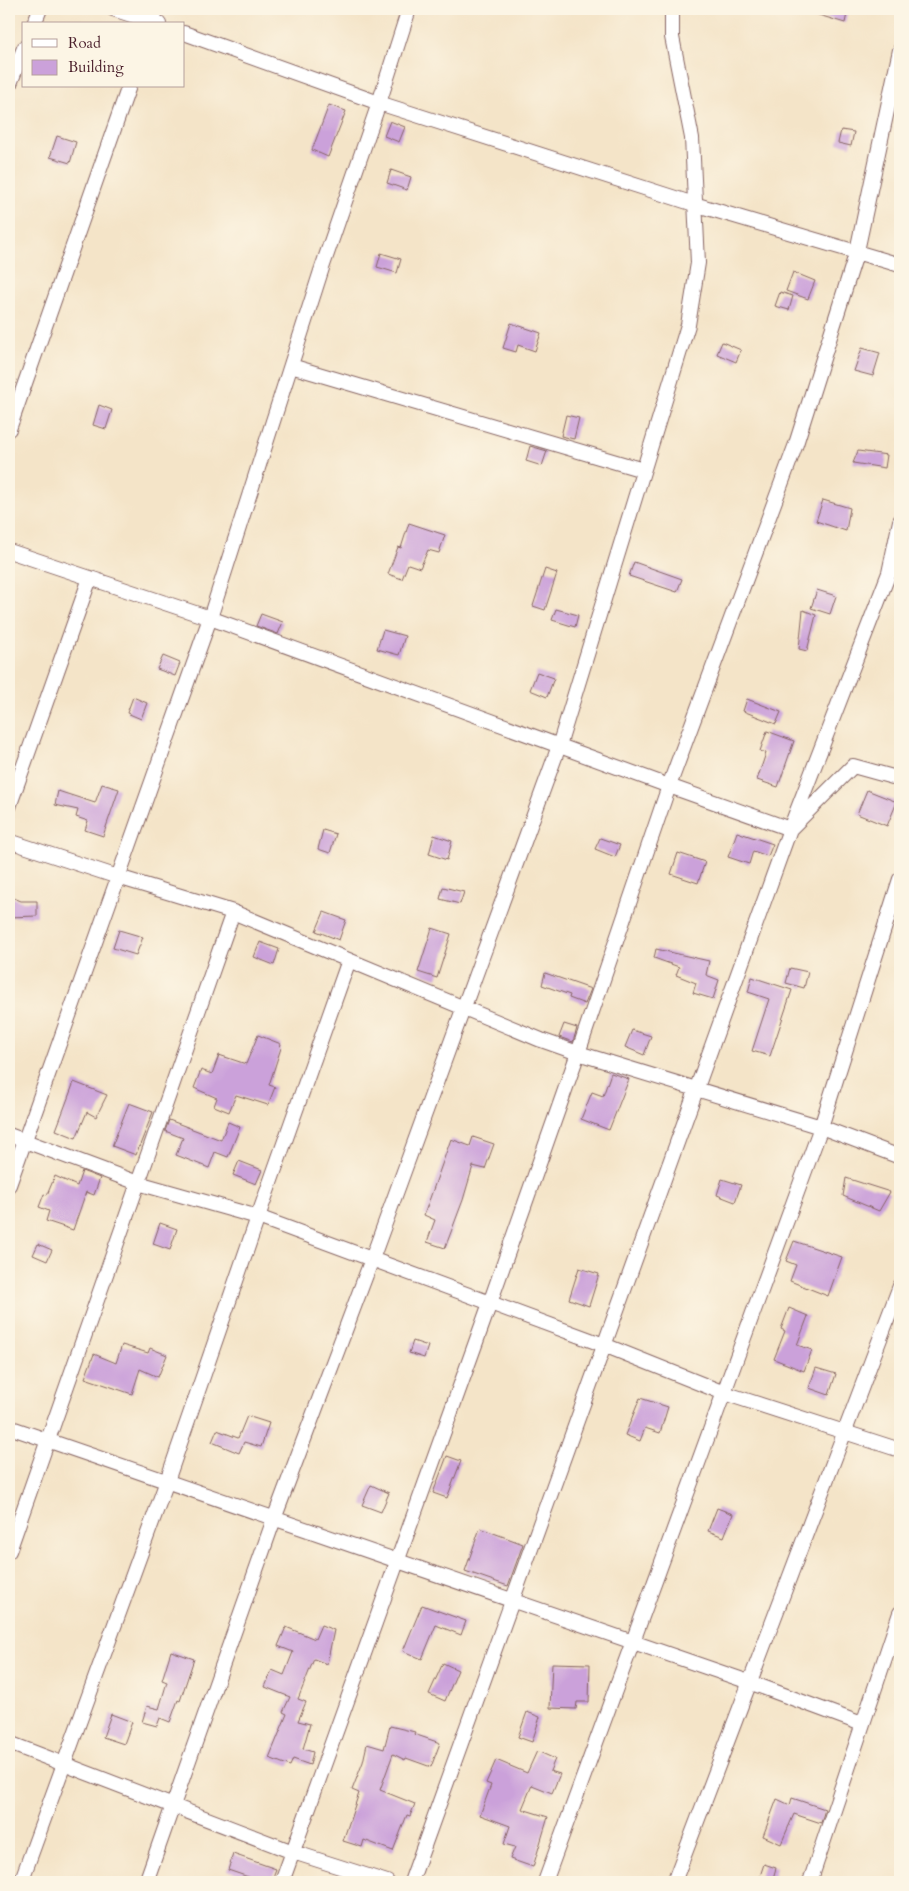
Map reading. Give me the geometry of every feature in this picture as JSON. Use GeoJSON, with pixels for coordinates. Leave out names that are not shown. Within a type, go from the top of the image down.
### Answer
{"type":"FeatureCollection","features":[{"type":"Feature","properties":{"kind":"street"},"geometry":{"type":"LineString","coordinates":[[35,22],[40,9]]}},
{"type":"Feature","properties":{"kind":"street"},"geometry":{"type":"LineString","coordinates":[[113,9],[155,19]]}},
{"type":"Feature","properties":{"kind":"street"},"geometry":{"type":"LineString","coordinates":[[9,1185],[210,618],[322,268],[409,9]]}},
{"type":"Feature","properties":{"kind":"street"},"geometry":{"type":"LineString","coordinates":[[146,1882],[274,1518],[372,1259],[559,746],[688,325],[698,263],[692,138],[676,65],[672,37],[672,9]]}},
{"type":"Feature","properties":{"kind":"street"},"geometry":{"type":"LineString","coordinates":[[185,33],[379,103],[694,204],[900,265]]}},
{"type":"Feature","properties":{"kind":"street"},"geometry":{"type":"LineString","coordinates":[[282,1882],[399,1561],[578,1053],[669,786],[796,444],[857,251],[900,50]]}},
{"type":"Feature","properties":{"kind":"street"},"geometry":{"type":"LineString","coordinates":[[9,86],[22,53]]}},
{"type":"Feature","properties":{"kind":"street"},"geometry":{"type":"LineString","coordinates":[[9,429],[128,88]]}},
{"type":"Feature","properties":{"kind":"street"},"geometry":{"type":"LineString","coordinates":[[290,366],[643,470]]}},
{"type":"Feature","properties":{"kind":"street"},"geometry":{"type":"LineString","coordinates":[[411,1882],[790,829],[889,573],[900,521]]}},
{"type":"Feature","properties":{"kind":"street"},"geometry":{"type":"LineString","coordinates":[[9,551],[210,618],[790,829]]}},
{"type":"Feature","properties":{"kind":"street"},"geometry":{"type":"LineString","coordinates":[[9,807],[90,578]]}},
{"type":"Feature","properties":{"kind":"street"},"geometry":{"type":"LineString","coordinates":[[790,829],[853,766],[900,779]]}},
{"type":"Feature","properties":{"kind":"street"},"geometry":{"type":"LineString","coordinates":[[9,841],[233,912],[541,1040],[821,1127],[900,1157]]}},
{"type":"Feature","properties":{"kind":"street"},"geometry":{"type":"LineString","coordinates":[[545,1882],[821,1127],[900,879]]}},
{"type":"Feature","properties":{"kind":"street"},"geometry":{"type":"LineString","coordinates":[[9,1551],[233,912]]}},
{"type":"Feature","properties":{"kind":"street"},"geometry":{"type":"LineString","coordinates":[[21,1882],[166,1481],[349,960]]}},
{"type":"Feature","properties":{"kind":"street"},"geometry":{"type":"LineString","coordinates":[[9,1135],[138,1183],[258,1217],[604,1344],[724,1393],[900,1450]]}},
{"type":"Feature","properties":{"kind":"street"},"geometry":{"type":"LineString","coordinates":[[674,1882],[900,1286]]}},
{"type":"Feature","properties":{"kind":"street"},"geometry":{"type":"LineString","coordinates":[[9,1427],[749,1682],[862,1724]]}},
{"type":"Feature","properties":{"kind":"street"},"geometry":{"type":"LineString","coordinates":[[812,1882],[862,1724],[900,1615]]}},
{"type":"Feature","properties":{"kind":"street"},"geometry":{"type":"LineString","coordinates":[[9,1743],[293,1852],[387,1882]]}},
{"type":"Feature","properties":{"kind":"building"},"geometry":{"type":"Polygon","coordinates":[[[810,9],[848,9],[845,23],[809,12],[810,9]]]}},
{"type":"Feature","properties":{"kind":"building"},"geometry":{"type":"Polygon","coordinates":[[[329,105],[346,111],[328,157],[312,150],[329,105]]]}},
{"type":"Feature","properties":{"kind":"building"},"geometry":{"type":"Polygon","coordinates":[[[390,121],[405,127],[399,142],[384,136],[390,121]]]}},
{"type":"Feature","properties":{"kind":"building"},"geometry":{"type":"Polygon","coordinates":[[[841,130],[854,132],[851,146],[838,143],[841,130]]]}},
{"type":"Feature","properties":{"kind":"building"},"geometry":{"type":"Polygon","coordinates":[[[57,136],[76,142],[70,163],[50,157],[57,136]]]}},
{"type":"Feature","properties":{"kind":"building"},"geometry":{"type":"Polygon","coordinates":[[[391,170],[411,177],[407,190],[387,183],[391,170]]]}},
{"type":"Feature","properties":{"kind":"building"},"geometry":{"type":"Polygon","coordinates":[[[381,253],[401,259],[397,273],[377,267],[381,253]]]}},
{"type":"Feature","properties":{"kind":"building"},"geometry":{"type":"Polygon","coordinates":[[[793,272],[815,281],[808,299],[786,291],[793,272]]]}},
{"type":"Feature","properties":{"kind":"building"},"geometry":{"type":"Polygon","coordinates":[[[780,292],[793,296],[789,310],[775,306],[780,292]]]}},
{"type":"Feature","properties":{"kind":"building"},"geometry":{"type":"Polygon","coordinates":[[[511,323],[541,333],[535,351],[518,345],[516,352],[503,348],[511,323]]]}},
{"type":"Feature","properties":{"kind":"building"},"geometry":{"type":"Polygon","coordinates":[[[722,342],[741,350],[736,362],[717,354],[722,342]]]}},
{"type":"Feature","properties":{"kind":"building"},"geometry":{"type":"Polygon","coordinates":[[[862,348],[880,353],[873,376],[854,371],[862,348]]]}},
{"type":"Feature","properties":{"kind":"building"},"geometry":{"type":"Polygon","coordinates":[[[99,405],[112,410],[106,429],[93,425],[99,405]]]}},
{"type":"Feature","properties":{"kind":"building"},"geometry":{"type":"Polygon","coordinates":[[[566,415],[579,418],[574,439],[561,436],[566,415]]]}},
{"type":"Feature","properties":{"kind":"building"},"geometry":{"type":"Polygon","coordinates":[[[530,446],[547,451],[542,466],[526,461],[530,446]]]}},
{"type":"Feature","properties":{"kind":"building"},"geometry":{"type":"Polygon","coordinates":[[[858,451],[887,455],[885,468],[853,463],[858,451]]]}},
{"type":"Feature","properties":{"kind":"building"},"geometry":{"type":"Polygon","coordinates":[[[823,500],[850,508],[846,531],[816,521],[823,500]]]}},
{"type":"Feature","properties":{"kind":"building"},"geometry":{"type":"Polygon","coordinates":[[[409,523],[445,535],[439,553],[428,550],[420,568],[408,564],[402,579],[388,574],[398,547],[401,548],[409,523]]]}},
{"type":"Feature","properties":{"kind":"building"},"geometry":{"type":"Polygon","coordinates":[[[634,562],[682,579],[677,592],[629,576],[634,562]]]}},
{"type":"Feature","properties":{"kind":"building"},"geometry":{"type":"Polygon","coordinates":[[[545,569],[557,573],[545,610],[533,606],[545,569]]]}},
{"type":"Feature","properties":{"kind":"building"},"geometry":{"type":"Polygon","coordinates":[[[817,590],[836,596],[830,614],[811,608],[817,590]]]}},
{"type":"Feature","properties":{"kind":"building"},"geometry":{"type":"Polygon","coordinates":[[[556,609],[578,615],[575,627],[552,620],[556,609]]]}},
{"type":"Feature","properties":{"kind":"building"},"geometry":{"type":"Polygon","coordinates":[[[803,610],[816,615],[807,651],[799,649],[803,610]]]}},
{"type":"Feature","properties":{"kind":"building"},"geometry":{"type":"Polygon","coordinates":[[[261,614],[283,622],[278,634],[256,626],[261,614]]]}},
{"type":"Feature","properties":{"kind":"building"},"geometry":{"type":"Polygon","coordinates":[[[383,630],[405,636],[399,655],[377,649],[383,630]]]}},
{"type":"Feature","properties":{"kind":"building"},"geometry":{"type":"Polygon","coordinates":[[[163,656],[180,663],[175,676],[157,669],[163,656]]]}},
{"type":"Feature","properties":{"kind":"building"},"geometry":{"type":"Polygon","coordinates":[[[537,672],[554,678],[547,697],[530,690],[537,672]]]}},
{"type":"Feature","properties":{"kind":"building"},"geometry":{"type":"Polygon","coordinates":[[[133,697],[147,703],[141,719],[127,713],[133,697]]]}},
{"type":"Feature","properties":{"kind":"building"},"geometry":{"type":"Polygon","coordinates":[[[747,699],[781,712],[776,724],[743,711],[747,699]]]}},
{"type":"Feature","properties":{"kind":"building"},"geometry":{"type":"Polygon","coordinates":[[[767,731],[794,741],[778,787],[757,780],[766,753],[760,751],[767,731]]]}},
{"type":"Feature","properties":{"kind":"building"},"geometry":{"type":"Polygon","coordinates":[[[102,784],[119,789],[103,836],[85,830],[88,821],[76,817],[78,810],[55,805],[58,791],[95,803],[102,784]]]}},
{"type":"Feature","properties":{"kind":"building"},"geometry":{"type":"Polygon","coordinates":[[[867,790],[897,802],[887,826],[857,814],[867,790]]]}},
{"type":"Feature","properties":{"kind":"building"},"geometry":{"type":"Polygon","coordinates":[[[323,830],[336,834],[330,853],[318,849],[323,830]]]}},
{"type":"Feature","properties":{"kind":"building"},"geometry":{"type":"Polygon","coordinates":[[[737,832],[773,844],[768,856],[753,851],[749,864],[728,857],[737,832]]]}},
{"type":"Feature","properties":{"kind":"building"},"geometry":{"type":"Polygon","coordinates":[[[434,835],[452,841],[447,860],[429,854],[434,835]]]}},
{"type":"Feature","properties":{"kind":"building"},"geometry":{"type":"Polygon","coordinates":[[[600,838],[620,845],[615,857],[595,849],[600,838]]]}},
{"type":"Feature","properties":{"kind":"building"},"geometry":{"type":"Polygon","coordinates":[[[678,853],[705,862],[698,883],[671,874],[678,853]]]}},
{"type":"Feature","properties":{"kind":"building"},"geometry":{"type":"Polygon","coordinates":[[[443,887],[464,892],[460,904],[440,899],[443,887]]]}},
{"type":"Feature","properties":{"kind":"building"},"geometry":{"type":"Polygon","coordinates":[[[9,896],[21,901],[37,901],[37,916],[9,917],[9,896]]]}},
{"type":"Feature","properties":{"kind":"building"},"geometry":{"type":"Polygon","coordinates":[[[324,912],[346,920],[339,940],[316,931],[324,912]]]}},
{"type":"Feature","properties":{"kind":"building"},"geometry":{"type":"Polygon","coordinates":[[[432,928],[451,934],[437,978],[418,972],[432,928]]]}},
{"type":"Feature","properties":{"kind":"building"},"geometry":{"type":"Polygon","coordinates":[[[119,930],[143,937],[136,955],[113,948],[119,930]]]}},
{"type":"Feature","properties":{"kind":"building"},"geometry":{"type":"Polygon","coordinates":[[[260,942],[279,949],[274,965],[254,957],[260,942]]]}},
{"type":"Feature","properties":{"kind":"building"},"geometry":{"type":"Polygon","coordinates":[[[656,949],[709,961],[706,975],[719,980],[713,999],[693,993],[696,983],[676,975],[679,967],[654,958],[656,949]]]}},
{"type":"Feature","properties":{"kind":"building"},"geometry":{"type":"Polygon","coordinates":[[[790,968],[808,972],[804,988],[786,983],[790,968]]]}},
{"type":"Feature","properties":{"kind":"building"},"geometry":{"type":"Polygon","coordinates":[[[545,973],[591,989],[585,1004],[569,998],[570,995],[542,985],[545,973]]]}},
{"type":"Feature","properties":{"kind":"building"},"geometry":{"type":"Polygon","coordinates":[[[752,977],[792,990],[770,1056],[752,1051],[769,999],[748,992],[752,977]]]}},
{"type":"Feature","properties":{"kind":"building"},"geometry":{"type":"Polygon","coordinates":[[[564,1024],[577,1028],[573,1042],[559,1037],[564,1024]]]}},
{"type":"Feature","properties":{"kind":"building"},"geometry":{"type":"Polygon","coordinates":[[[632,1030],[651,1036],[644,1055],[625,1047],[632,1030]]]}},
{"type":"Feature","properties":{"kind":"building"},"geometry":{"type":"Polygon","coordinates":[[[258,1035],[281,1044],[269,1085],[275,1087],[268,1105],[236,1095],[229,1112],[214,1106],[217,1098],[194,1088],[201,1070],[212,1074],[219,1055],[246,1064],[258,1035]]]}},
{"type":"Feature","properties":{"kind":"building"},"geometry":{"type":"Polygon","coordinates":[[[611,1073],[629,1079],[609,1130],[581,1119],[592,1092],[603,1096],[611,1073]]]}},
{"type":"Feature","properties":{"kind":"building"},"geometry":{"type":"Polygon","coordinates":[[[74,1082],[107,1095],[96,1117],[87,1112],[76,1138],[56,1130],[74,1082]]]}},
{"type":"Feature","properties":{"kind":"building"},"geometry":{"type":"Polygon","coordinates":[[[129,1103],[153,1112],[136,1155],[112,1146],[129,1103]]]}},
{"type":"Feature","properties":{"kind":"building"},"geometry":{"type":"Polygon","coordinates":[[[169,1120],[221,1140],[228,1122],[240,1127],[228,1157],[215,1152],[209,1168],[176,1155],[183,1138],[165,1131],[169,1120]]]}},
{"type":"Feature","properties":{"kind":"building"},"geometry":{"type":"Polygon","coordinates":[[[473,1137],[494,1144],[485,1169],[473,1166],[463,1200],[445,1248],[427,1242],[435,1220],[424,1215],[451,1139],[470,1146],[473,1137]]]}},
{"type":"Feature","properties":{"kind":"building"},"geometry":{"type":"Polygon","coordinates":[[[239,1161],[262,1170],[256,1184],[233,1175],[239,1161]]]}},
{"type":"Feature","properties":{"kind":"building"},"geometry":{"type":"Polygon","coordinates":[[[82,1171],[100,1178],[94,1195],[86,1192],[73,1230],[46,1221],[49,1211],[39,1207],[44,1194],[47,1195],[55,1176],[77,1186],[82,1171]]]}},
{"type":"Feature","properties":{"kind":"building"},"geometry":{"type":"Polygon","coordinates":[[[846,1178],[890,1192],[879,1211],[843,1196],[846,1178]]]}},
{"type":"Feature","properties":{"kind":"building"},"geometry":{"type":"Polygon","coordinates":[[[722,1179],[741,1185],[735,1202],[717,1195],[722,1179]]]}},
{"type":"Feature","properties":{"kind":"building"},"geometry":{"type":"Polygon","coordinates":[[[160,1223],[177,1229],[170,1250],[153,1244],[160,1223]]]}},
{"type":"Feature","properties":{"kind":"building"},"geometry":{"type":"Polygon","coordinates":[[[794,1241],[842,1257],[828,1296],[790,1281],[796,1265],[786,1261],[794,1241]]]}},
{"type":"Feature","properties":{"kind":"building"},"geometry":{"type":"Polygon","coordinates":[[[38,1244],[52,1250],[47,1261],[33,1255],[38,1244]]]}},
{"type":"Feature","properties":{"kind":"building"},"geometry":{"type":"Polygon","coordinates":[[[579,1268],[599,1274],[589,1306],[569,1299],[579,1268]]]}},
{"type":"Feature","properties":{"kind":"building"},"geometry":{"type":"Polygon","coordinates":[[[789,1308],[808,1316],[797,1345],[812,1350],[804,1371],[774,1359],[785,1331],[781,1329],[789,1308]]]}},
{"type":"Feature","properties":{"kind":"building"},"geometry":{"type":"Polygon","coordinates":[[[413,1341],[428,1346],[424,1358],[409,1353],[413,1341]]]}},
{"type":"Feature","properties":{"kind":"building"},"geometry":{"type":"Polygon","coordinates":[[[122,1345],[148,1353],[150,1348],[167,1355],[158,1377],[140,1369],[132,1394],[85,1378],[94,1354],[116,1363],[122,1345]]]}},
{"type":"Feature","properties":{"kind":"building"},"geometry":{"type":"Polygon","coordinates":[[[816,1368],[836,1374],[829,1395],[809,1388],[816,1368]]]}},
{"type":"Feature","properties":{"kind":"building"},"geometry":{"type":"Polygon","coordinates":[[[640,1398],[668,1407],[660,1433],[645,1428],[640,1441],[625,1435],[640,1398]]]}},
{"type":"Feature","properties":{"kind":"building"},"geometry":{"type":"Polygon","coordinates":[[[247,1416],[269,1423],[261,1447],[244,1442],[239,1453],[212,1442],[217,1430],[238,1438],[247,1416]]]}},
{"type":"Feature","properties":{"kind":"building"},"geometry":{"type":"Polygon","coordinates":[[[447,1456],[461,1461],[447,1498],[433,1493],[447,1456]]]}},
{"type":"Feature","properties":{"kind":"building"},"geometry":{"type":"Polygon","coordinates":[[[371,1485],[389,1493],[381,1512],[362,1505],[371,1485]]]}},
{"type":"Feature","properties":{"kind":"building"},"geometry":{"type":"Polygon","coordinates":[[[717,1508],[733,1514],[724,1537],[708,1531],[717,1508]]]}},
{"type":"Feature","properties":{"kind":"building"},"geometry":{"type":"Polygon","coordinates":[[[480,1528],[523,1544],[508,1586],[465,1571],[480,1528]]]}},
{"type":"Feature","properties":{"kind":"building"},"geometry":{"type":"Polygon","coordinates":[[[422,1605],[466,1621],[461,1635],[436,1625],[422,1659],[403,1651],[422,1605]]]}},
{"type":"Feature","properties":{"kind":"building"},"geometry":{"type":"Polygon","coordinates":[[[321,1625],[334,1630],[327,1664],[314,1659],[298,1699],[306,1702],[298,1721],[310,1724],[303,1749],[313,1752],[310,1765],[293,1759],[290,1766],[269,1758],[287,1714],[283,1712],[290,1697],[265,1687],[272,1670],[284,1675],[293,1652],[278,1646],[286,1627],[315,1639],[321,1625]]]}},
{"type":"Feature","properties":{"kind":"building"},"geometry":{"type":"Polygon","coordinates":[[[171,1651],[194,1659],[180,1701],[178,1700],[170,1722],[160,1718],[157,1726],[142,1722],[147,1706],[159,1709],[167,1682],[162,1680],[171,1651]]]}},
{"type":"Feature","properties":{"kind":"building"},"geometry":{"type":"Polygon","coordinates":[[[443,1663],[458,1670],[445,1701],[429,1694],[443,1663]]]}},
{"type":"Feature","properties":{"kind":"building"},"geometry":{"type":"Polygon","coordinates":[[[552,1663],[590,1664],[589,1702],[577,1702],[576,1709],[550,1708],[552,1663]]]}},
{"type":"Feature","properties":{"kind":"building"},"geometry":{"type":"Polygon","coordinates":[[[527,1712],[540,1717],[532,1742],[518,1737],[527,1712]]]}},
{"type":"Feature","properties":{"kind":"building"},"geometry":{"type":"Polygon","coordinates":[[[111,1714],[132,1722],[124,1744],[103,1737],[111,1714]]]}},
{"type":"Feature","properties":{"kind":"building"},"geometry":{"type":"Polygon","coordinates":[[[390,1726],[415,1732],[414,1734],[440,1743],[431,1767],[406,1758],[405,1760],[393,1754],[380,1790],[415,1804],[410,1816],[407,1815],[393,1851],[364,1840],[362,1847],[343,1841],[359,1793],[352,1790],[363,1762],[367,1744],[384,1749],[390,1726]]]}},
{"type":"Feature","properties":{"kind":"building"},"geometry":{"type":"Polygon","coordinates":[[[537,1751],[555,1759],[550,1771],[560,1774],[552,1793],[532,1785],[522,1809],[548,1817],[533,1867],[510,1859],[515,1847],[504,1844],[510,1826],[480,1815],[491,1785],[486,1783],[496,1760],[527,1773],[537,1751]]]}},
{"type":"Feature","properties":{"kind":"building"},"geometry":{"type":"Polygon","coordinates":[[[792,1798],[825,1809],[821,1823],[794,1814],[781,1844],[763,1836],[777,1799],[790,1805],[792,1798]]]}},
{"type":"Feature","properties":{"kind":"building"},"geometry":{"type":"Polygon","coordinates":[[[233,1854],[276,1869],[271,1882],[263,1882],[228,1870],[233,1854]]]}},
{"type":"Feature","properties":{"kind":"building"},"geometry":{"type":"Polygon","coordinates":[[[764,1864],[776,1868],[772,1882],[758,1882],[764,1864]]]}}]}
